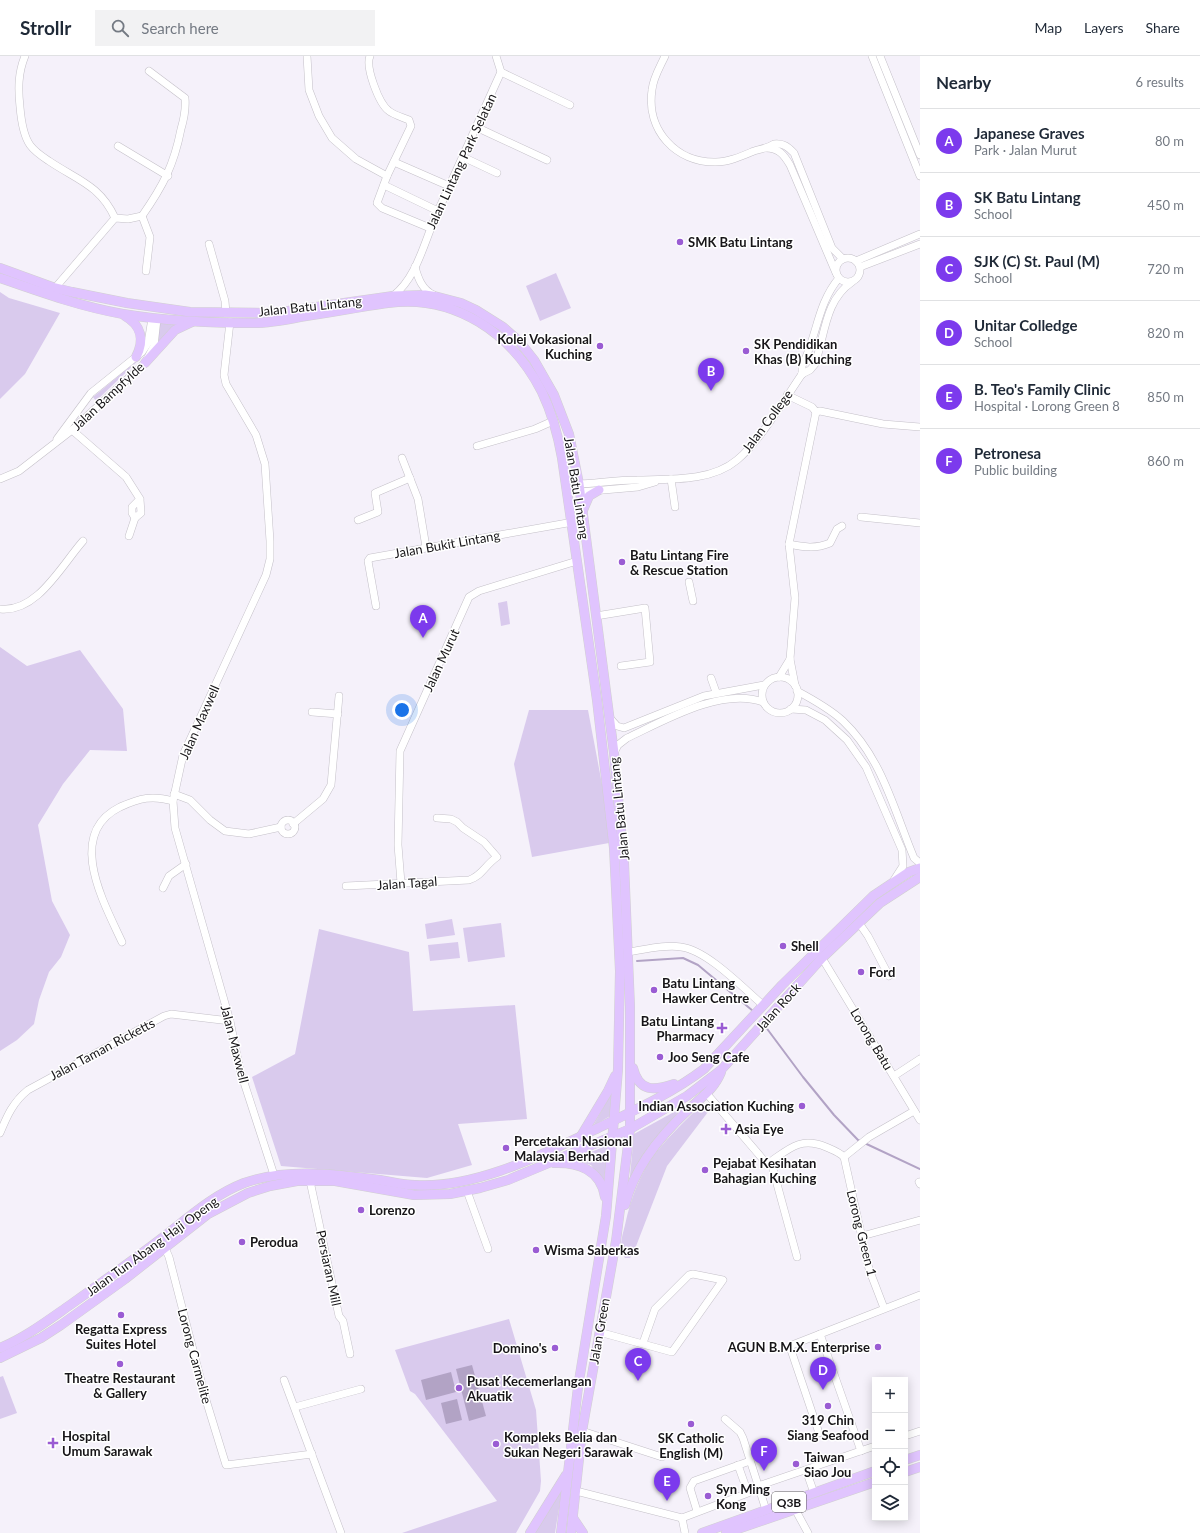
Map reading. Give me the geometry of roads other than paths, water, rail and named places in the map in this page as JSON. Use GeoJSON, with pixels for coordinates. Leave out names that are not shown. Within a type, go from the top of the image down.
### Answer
{"type":"FeatureCollection","features":[{"type":"Feature","properties":{"kind":"main road","name":"Jalan Batu Lintang"},"geometry":{"type":"LineString","coordinates":[[0,268],[55,288],[127,303],[190,312],[274,313],[393,296],[420,294],[438,297],[461,304],[494,320],[519,341],[534,360],[546,378],[563,416],[569,434],[582,511],[614,753],[624,862],[628,952],[630,1129]]}},
{"type":"Feature","properties":{"kind":"main road","name":"Jalan Batu Lintang"},"geometry":{"type":"LineString","coordinates":[[0,278],[38,291],[122,314],[197,320],[257,323],[279,321],[389,303],[426,303],[445,306],[487,326],[513,350],[533,377],[542,393],[554,421],[562,458],[573,522],[577,561],[597,700],[614,848],[620,971],[618,1069],[613,1137]]}},
{"type":"Feature","properties":{"kind":"main road"},"geometry":{"type":"LineString","coordinates":[[127,303],[150,308],[155,316],[163,311],[190,312]]}},
{"type":"Feature","properties":{"kind":"main road"},"geometry":{"type":"LineString","coordinates":[[122,314],[132,320],[141,335],[141,344],[136,357]]}},
{"type":"Feature","properties":{"kind":"main road"},"geometry":{"type":"LineString","coordinates":[[144,363],[175,330],[197,320]]}},
{"type":"Feature","properties":{"kind":"main road"},"geometry":{"type":"LineString","coordinates":[[562,458],[577,488],[571,512]]}},
{"type":"Feature","properties":{"kind":"main road"},"geometry":{"type":"LineString","coordinates":[[582,511],[589,496],[599,490]]}},
{"type":"Feature","properties":{"kind":"main road","name":"Jalan Rock"},"geometry":{"type":"LineString","coordinates":[[614,1120],[691,1078],[716,1058],[761,1007],[873,896],[893,882],[920,868]]}},
{"type":"Feature","properties":{"kind":"main road","name":"Jalan Rock"},"geometry":{"type":"LineString","coordinates":[[613,1137],[630,1129],[687,1096],[721,1070],[822,958],[880,903],[920,877]]}},
{"type":"Feature","properties":{"kind":"main road"},"geometry":{"type":"LineString","coordinates":[[630,1053],[635,1077],[640,1083],[648,1088],[652,1089],[665,1087],[691,1078]]}},
{"type":"Feature","properties":{"kind":"main road"},"geometry":{"type":"LineString","coordinates":[[581,1136],[608,1091],[618,1069]]}},
{"type":"Feature","properties":{"kind":"main road"},"geometry":{"type":"LineString","coordinates":[[616,1241],[627,1197],[637,1174],[653,1149],[689,1109],[707,1094],[716,1082],[721,1070]]}},
{"type":"Feature","properties":{"kind":"main road","name":"Jalan Tun Abang Haji Openg"},"geometry":{"type":"LineString","coordinates":[[0,1348],[32,1332],[96,1288],[203,1205],[243,1184],[274,1175],[335,1174],[415,1185],[436,1185],[482,1176],[540,1156],[614,1120]]}},
{"type":"Feature","properties":{"kind":"main road","name":"Jalan Green"},"geometry":{"type":"LineString","coordinates":[[572,1533],[582,1431],[616,1241],[630,1129]]}},
{"type":"Feature","properties":{"kind":"main road","name":"Jalan Tun Abang Haji Openg"},"geometry":{"type":"LineString","coordinates":[[0,1358],[41,1338],[61,1325],[125,1279],[208,1214],[248,1194],[270,1186],[297,1181],[335,1181],[414,1195],[438,1195],[467,1191],[508,1180],[613,1137]]}},
{"type":"Feature","properties":{"kind":"main road","name":"Jalan Green"},"geometry":{"type":"LineString","coordinates":[[561,1533],[578,1387],[606,1216],[613,1137]]}},
{"type":"Feature","properties":{"kind":"main road"},"geometry":{"type":"LineString","coordinates":[[547,1164],[565,1163],[581,1165],[590,1170],[602,1185],[605,1195],[606,1216]]}},
{"type":"Feature","properties":{"kind":"main road"},"geometry":{"type":"LineString","coordinates":[[908,1461],[920,1455]]}},
{"type":"Feature","properties":{"kind":"main road"},"geometry":{"type":"LineString","coordinates":[[908,1462],[920,1460]]}},
{"type":"Feature","properties":{"kind":"main road"},"geometry":{"type":"LineString","coordinates":[[908,1471],[920,1467]]}},
{"type":"Feature","properties":{"kind":"main road"},"geometry":{"type":"LineString","coordinates":[[530,1533],[567,1472]]}},
{"type":"Feature","properties":{"kind":"main road","name":"Q3B"},"geometry":{"type":"LineString","coordinates":[[702,1533],[872,1472]]}},
{"type":"Feature","properties":{"kind":"main road"},"geometry":{"type":"LineString","coordinates":[[726,1533],[872,1483]]}},
{"type":"Feature","properties":{"kind":"main road"},"geometry":{"type":"LineString","coordinates":[[573,1518],[583,1533]]}},
{"type":"Feature","properties":{"kind":"street"},"geometry":{"type":"LineString","coordinates":[[25,56],[19,75],[19,101],[24,132],[30,146],[40,156],[98,192],[109,206],[115,218]]}},
{"type":"Feature","properties":{"kind":"street"},"geometry":{"type":"LineString","coordinates":[[307,56],[309,90],[319,116],[332,138],[356,160],[387,176]]}},
{"type":"Feature","properties":{"kind":"street"},"geometry":{"type":"LineString","coordinates":[[370,56],[368,67],[384,106],[389,112],[411,122],[411,126],[387,176],[377,203],[379,207],[430,228]]}},
{"type":"Feature","properties":{"kind":"street"},"geometry":{"type":"LineString","coordinates":[[496,56],[502,72],[570,105]]}},
{"type":"Feature","properties":{"kind":"street"},"geometry":{"type":"LineString","coordinates":[[665,56],[653,82],[651,98],[653,116],[664,140],[689,159],[703,161],[727,161],[774,144],[782,144],[794,153],[832,248],[843,259]]}},
{"type":"Feature","properties":{"kind":"street"},"geometry":{"type":"LineString","coordinates":[[872,56],[920,176]]}},
{"type":"Feature","properties":{"kind":"street"},"geometry":{"type":"LineString","coordinates":[[880,56],[902,106],[920,155]]}},
{"type":"Feature","properties":{"kind":"street"},"geometry":{"type":"LineString","coordinates":[[115,218],[128,219],[142,216],[168,176],[179,141],[185,110],[185,98],[149,71]]}},
{"type":"Feature","properties":{"kind":"street","name":"Jalan Lintang Park Selatan"},"geometry":{"type":"LineString","coordinates":[[393,296],[400,290],[414,267],[438,210],[502,72]]}},
{"type":"Feature","properties":{"kind":"street"},"geometry":{"type":"LineString","coordinates":[[893,108],[902,106]]}},
{"type":"Feature","properties":{"kind":"street"},"geometry":{"type":"LineString","coordinates":[[476,127],[547,160]]}},
{"type":"Feature","properties":{"kind":"street"},"geometry":{"type":"LineString","coordinates":[[118,146],[168,176]]}},
{"type":"Feature","properties":{"kind":"street"},"geometry":{"type":"LineString","coordinates":[[762,148],[776,149],[782,153],[790,165],[838,275],[845,282],[852,282]]}},
{"type":"Feature","properties":{"kind":"street"},"geometry":{"type":"LineString","coordinates":[[463,157],[497,173]]}},
{"type":"Feature","properties":{"kind":"street"},"geometry":{"type":"LineString","coordinates":[[394,162],[449,186]]}},
{"type":"Feature","properties":{"kind":"street"},"geometry":{"type":"LineString","coordinates":[[384,185],[438,210]]}},
{"type":"Feature","properties":{"kind":"street"},"geometry":{"type":"LineString","coordinates":[[142,216],[150,237],[146,271]]}},
{"type":"Feature","properties":{"kind":"street"},"geometry":{"type":"LineString","coordinates":[[55,288],[115,218]]}},
{"type":"Feature","properties":{"kind":"street"},"geometry":{"type":"LineString","coordinates":[[858,264],[920,234]]}},
{"type":"Feature","properties":{"kind":"street"},"geometry":{"type":"LineString","coordinates":[[209,244],[225,301],[226,313]]}},
{"type":"Feature","properties":{"kind":"street"},"geometry":{"type":"LineString","coordinates":[[858,264],[920,244]]}},
{"type":"Feature","properties":{"kind":"street"},"geometry":{"type":"LineString","coordinates":[[850,258],[858,264],[859,276],[842,288],[835,298],[815,364],[810,370],[802,374],[802,366],[822,304],[838,275],[836,266],[843,259],[850,258]]}},
{"type":"Feature","properties":{"kind":"street"},"geometry":{"type":"LineString","coordinates":[[414,267],[420,283],[427,292],[438,297]]}},
{"type":"Feature","properties":{"kind":"street","name":"Jalan Bampfylde"},"geometry":{"type":"LineString","coordinates":[[53,444],[91,394],[136,357],[148,343],[155,316]]}},
{"type":"Feature","properties":{"kind":"street","name":"Jalan Bampfylde"},"geometry":{"type":"LineString","coordinates":[[0,479],[19,471],[72,430],[144,363],[154,346],[155,316]]}},
{"type":"Feature","properties":{"kind":"street","name":"Jalan Maxwell"},"geometry":{"type":"LineString","coordinates":[[230,322],[224,375],[229,390],[256,434],[262,450],[265,464],[270,559],[266,575],[183,755],[173,797],[174,828],[186,864],[230,1021],[240,1070],[274,1175]]}},
{"type":"Feature","properties":{"kind":"street","name":"Jalan College"},"geometry":{"type":"LineString","coordinates":[[577,488],[637,480],[661,480],[712,474],[738,459],[754,442],[802,374]]}},
{"type":"Feature","properties":{"kind":"street"},"geometry":{"type":"LineString","coordinates":[[91,394],[90,398],[92,401],[101,403]]}},
{"type":"Feature","properties":{"kind":"street"},"geometry":{"type":"LineString","coordinates":[[787,395],[812,407],[816,412]]}},
{"type":"Feature","properties":{"kind":"street"},"geometry":{"type":"LineString","coordinates":[[816,412],[820,411],[883,424],[920,427]]}},
{"type":"Feature","properties":{"kind":"street"},"geometry":{"type":"LineString","coordinates":[[816,412],[789,544],[795,598],[790,659],[796,688],[797,700],[791,709],[784,713],[778,713],[766,707],[763,702],[762,693],[764,685],[768,681],[780,677],[786,678],[796,688],[842,721],[865,746],[880,771],[914,858],[920,863]]}},
{"type":"Feature","properties":{"kind":"street"},"geometry":{"type":"LineString","coordinates":[[477,446],[535,429],[554,421]]}},
{"type":"Feature","properties":{"kind":"street"},"geometry":{"type":"LineString","coordinates":[[72,430],[126,477],[140,499],[141,513],[135,518],[130,536]]}},
{"type":"Feature","properties":{"kind":"street"},"geometry":{"type":"LineString","coordinates":[[402,458],[418,499],[426,547]]}},
{"type":"Feature","properties":{"kind":"street"},"geometry":{"type":"LineString","coordinates":[[358,520],[378,512],[375,493],[410,478]]}},
{"type":"Feature","properties":{"kind":"street"},"geometry":{"type":"LineString","coordinates":[[671,478],[675,508]]}},
{"type":"Feature","properties":{"kind":"street"},"geometry":{"type":"LineString","coordinates":[[637,480],[640,484],[638,488]]}},
{"type":"Feature","properties":{"kind":"street"},"geometry":{"type":"LineString","coordinates":[[577,488],[599,490],[638,488],[661,480]]}},
{"type":"Feature","properties":{"kind":"street"},"geometry":{"type":"LineString","coordinates":[[861,517],[920,523]]}},
{"type":"Feature","properties":{"kind":"street","name":"Jalan Bukit Lintang"},"geometry":{"type":"LineString","coordinates":[[376,606],[368,561],[370,558],[573,522]]}},
{"type":"Feature","properties":{"kind":"street"},"geometry":{"type":"LineString","coordinates":[[789,544],[816,548],[824,546],[830,543],[837,530],[842,526]]}},
{"type":"Feature","properties":{"kind":"street"},"geometry":{"type":"LineString","coordinates":[[0,609],[10,610],[18,608],[39,595],[83,541]]}},
{"type":"Feature","properties":{"kind":"street","name":"Jalan Murut"},"geometry":{"type":"LineString","coordinates":[[401,883],[398,845],[400,751],[469,597],[479,592],[577,561]]}},
{"type":"Feature","properties":{"kind":"street"},"geometry":{"type":"LineString","coordinates":[[689,582],[693,601]]}},
{"type":"Feature","properties":{"kind":"street"},"geometry":{"type":"LineString","coordinates":[[596,616],[645,608],[650,662],[621,666]]}},
{"type":"Feature","properties":{"kind":"street"},"geometry":{"type":"LineString","coordinates":[[780,677],[790,659]]}},
{"type":"Feature","properties":{"kind":"street"},"geometry":{"type":"LineString","coordinates":[[711,678],[716,692]]}},
{"type":"Feature","properties":{"kind":"street"},"geometry":{"type":"LineString","coordinates":[[609,717],[617,726],[624,728],[716,692],[764,685]]}},
{"type":"Feature","properties":{"kind":"street"},"geometry":{"type":"LineString","coordinates":[[122,942],[100,895],[94,870],[92,844],[98,827],[105,816],[132,802],[152,797],[173,797],[190,800],[210,820],[225,831],[249,834],[281,827],[285,821],[290,820],[293,824],[323,799],[331,785],[339,696]]}},
{"type":"Feature","properties":{"kind":"street"},"geometry":{"type":"LineString","coordinates":[[614,753],[618,745],[627,738],[706,703],[738,697],[752,698],[763,702]]}},
{"type":"Feature","properties":{"kind":"street"},"geometry":{"type":"LineString","coordinates":[[791,709],[806,710],[825,720],[847,740],[866,767],[902,850],[903,866],[893,882]]}},
{"type":"Feature","properties":{"kind":"street"},"geometry":{"type":"LineString","coordinates":[[312,712],[338,714]]}},
{"type":"Feature","properties":{"kind":"street","name":"Jalan Tagal"},"geometry":{"type":"LineString","coordinates":[[346,886],[469,880],[480,876],[486,865],[497,857],[484,842],[463,828],[457,822],[451,819],[437,818]]}},
{"type":"Feature","properties":{"kind":"street"},"geometry":{"type":"LineString","coordinates":[[163,888],[168,876],[186,864]]}},
{"type":"Feature","properties":{"kind":"street"},"geometry":{"type":"LineString","coordinates":[[859,923],[868,936],[889,976]]}},
{"type":"Feature","properties":{"kind":"street"},"geometry":{"type":"LineString","coordinates":[[628,952],[681,947],[696,952],[710,960],[761,1007]]}},
{"type":"Feature","properties":{"kind":"street","name":"Lorong Batu"},"geometry":{"type":"LineString","coordinates":[[822,958],[920,1120]]}},
{"type":"Feature","properties":{"kind":"street","name":"Jalan Taman Ricketts"},"geometry":{"type":"LineString","coordinates":[[0,1133],[11,1108],[18,1098],[28,1090],[164,1016],[171,1014],[230,1021]]}},
{"type":"Feature","properties":{"kind":"street"},"geometry":{"type":"LineString","coordinates":[[894,1076],[920,1059]]}},
{"type":"Feature","properties":{"kind":"street"},"geometry":{"type":"LineString","coordinates":[[707,1094],[767,1164],[796,1145],[809,1142],[840,1153],[844,1157],[869,1137],[914,1111]]}},
{"type":"Feature","properties":{"kind":"street","name":"Lorong Green 1"},"geometry":{"type":"LineString","coordinates":[[844,1157],[869,1269],[884,1308]]}},
{"type":"Feature","properties":{"kind":"street"},"geometry":{"type":"LineString","coordinates":[[771,1162],[797,1257]]}},
{"type":"Feature","properties":{"kind":"street","name":"Persiaran Mill"},"geometry":{"type":"LineString","coordinates":[[310,1182],[339,1316],[344,1321],[350,1354]]}},
{"type":"Feature","properties":{"kind":"street"},"geometry":{"type":"LineString","coordinates":[[467,1191],[488,1249]]}},
{"type":"Feature","properties":{"kind":"street"},"geometry":{"type":"LineString","coordinates":[[862,1236],[920,1220]]}},
{"type":"Feature","properties":{"kind":"street","name":"Lorong Carmelite"},"geometry":{"type":"LineString","coordinates":[[165,1248],[169,1257],[206,1400],[226,1465],[312,1454]]}},
{"type":"Feature","properties":{"kind":"street"},"geometry":{"type":"LineString","coordinates":[[599,1332],[672,1352],[723,1280],[693,1274],[689,1275],[655,1309],[643,1343]]}},
{"type":"Feature","properties":{"kind":"street"},"geometry":{"type":"LineString","coordinates":[[819,1433],[790,1347],[884,1308],[920,1295]]}},
{"type":"Feature","properties":{"kind":"street"},"geometry":{"type":"LineString","coordinates":[[820,1334],[860,1451]]}},
{"type":"Feature","properties":{"kind":"street"},"geometry":{"type":"LineString","coordinates":[[284,1380],[341,1533]]}},
{"type":"Feature","properties":{"kind":"street"},"geometry":{"type":"LineString","coordinates":[[295,1407],[361,1389]]}},
{"type":"Feature","properties":{"kind":"street"},"geometry":{"type":"LineString","coordinates":[[725,1419],[740,1432],[766,1510]]}},
{"type":"Feature","properties":{"kind":"street"},"geometry":{"type":"LineString","coordinates":[[582,1431],[662,1456]]}},
{"type":"Feature","properties":{"kind":"street"},"geometry":{"type":"LineString","coordinates":[[908,1435],[920,1431]]}},
{"type":"Feature","properties":{"kind":"street"},"geometry":{"type":"LineString","coordinates":[[758,1486],[872,1447]]}},
{"type":"Feature","properties":{"kind":"street"},"geometry":{"type":"LineString","coordinates":[[697,1512],[690,1488],[694,1481],[750,1460]]}},
{"type":"Feature","properties":{"kind":"street"},"geometry":{"type":"LineString","coordinates":[[576,1491],[682,1518],[748,1493],[748,1489],[738,1465]]}},
{"type":"Feature","properties":{"kind":"street"},"geometry":{"type":"LineString","coordinates":[[806,1470],[814,1493]]}},
{"type":"Feature","properties":{"kind":"street"},"geometry":{"type":"LineString","coordinates":[[795,1509],[808,1533]]}},
{"type":"Feature","properties":{"kind":"street"},"geometry":{"type":"LineString","coordinates":[[682,1518],[685,1533]]}},
{"type":"Feature","properties":{"kind":"waterway"},"geometry":{"type":"LineString","coordinates":[[637,961],[683,958],[698,965],[753,1011]]}},
{"type":"Feature","properties":{"kind":"waterway"},"geometry":{"type":"LineString","coordinates":[[765,1026],[803,1077],[834,1115],[858,1140],[920,1169]]}},
{"type":"Feature","properties":{"kind":"place","name":"SMK Batu Lintang"},"geometry":{"type":"Point","coordinates":[680,242]}},
{"type":"Feature","properties":{"kind":"place","name":"Kolej Vokasional Kuching"},"geometry":{"type":"Point","coordinates":[600,346]}},
{"type":"Feature","properties":{"kind":"place","name":"SK Pendidikan Khas (B) Kuching"},"geometry":{"type":"Point","coordinates":[746,351]}},
{"type":"Feature","properties":{"kind":"place","name":"SK Batu Lintang"},"geometry":{"type":"Point","coordinates":[711,391]}},
{"type":"Feature","properties":{"kind":"place","name":"Batu Lintang Fire & Rescue Station"},"geometry":{"type":"Point","coordinates":[622,562]}},
{"type":"Feature","properties":{"kind":"place","name":"Japanese Graves"},"geometry":{"type":"Point","coordinates":[423,638]}},
{"type":"Feature","properties":{"kind":"place","name":"Shell"},"geometry":{"type":"Point","coordinates":[783,946]}},
{"type":"Feature","properties":{"kind":"place","name":"Ford"},"geometry":{"type":"Point","coordinates":[861,972]}},
{"type":"Feature","properties":{"kind":"place","name":"Batu Lintang Hawker Centre"},"geometry":{"type":"Point","coordinates":[654,990]}},
{"type":"Feature","properties":{"kind":"place","name":"Batu Lintang Pharmacy"},"geometry":{"type":"Point","coordinates":[722,1028]}},
{"type":"Feature","properties":{"kind":"place","name":"Joo Seng Cafe"},"geometry":{"type":"Point","coordinates":[660,1057]}},
{"type":"Feature","properties":{"kind":"place","name":"Indian Association Kuching"},"geometry":{"type":"Point","coordinates":[802,1106]}},
{"type":"Feature","properties":{"kind":"place","name":"Asia Eye"},"geometry":{"type":"Point","coordinates":[726,1129]}},
{"type":"Feature","properties":{"kind":"place","name":"Percetakan Nasional Malaysia Berhad"},"geometry":{"type":"Point","coordinates":[506,1148]}},
{"type":"Feature","properties":{"kind":"place","name":"Pejabat Kesihatan Bahagian Kuching"},"geometry":{"type":"Point","coordinates":[705,1170]}},
{"type":"Feature","properties":{"kind":"place","name":"Lorenzo"},"geometry":{"type":"Point","coordinates":[361,1210]}},
{"type":"Feature","properties":{"kind":"place","name":"Perodua"},"geometry":{"type":"Point","coordinates":[242,1242]}},
{"type":"Feature","properties":{"kind":"place","name":"Wisma Saberkas"},"geometry":{"type":"Point","coordinates":[536,1250]}},
{"type":"Feature","properties":{"kind":"place","name":"Regatta Express Suites Hotel"},"geometry":{"type":"Point","coordinates":[121,1315]}},
{"type":"Feature","properties":{"kind":"place","name":"AGUN B.M.X. Enterprise"},"geometry":{"type":"Point","coordinates":[878,1347]}},
{"type":"Feature","properties":{"kind":"place","name":"Domino's"},"geometry":{"type":"Point","coordinates":[555,1348]}},
{"type":"Feature","properties":{"kind":"place","name":"Theatre Restaurant & Gallery"},"geometry":{"type":"Point","coordinates":[120,1364]}},
{"type":"Feature","properties":{"kind":"place","name":"SJK (C) St. Paul (M)"},"geometry":{"type":"Point","coordinates":[638,1381]}},
{"type":"Feature","properties":{"kind":"place","name":"Pusat Kecemerlangan Akuatik"},"geometry":{"type":"Point","coordinates":[459,1388]}},
{"type":"Feature","properties":{"kind":"place","name":"Unitar Colledge"},"geometry":{"type":"Point","coordinates":[823,1390]}},
{"type":"Feature","properties":{"kind":"place","name":"319 Chin Siang Seafood"},"geometry":{"type":"Point","coordinates":[828,1406]}},
{"type":"Feature","properties":{"kind":"place","name":"SK Catholic English (M)"},"geometry":{"type":"Point","coordinates":[691,1424]}},
{"type":"Feature","properties":{"kind":"place","name":"Hospital Umum Sarawak"},"geometry":{"type":"Point","coordinates":[53,1443]}},
{"type":"Feature","properties":{"kind":"place","name":"Kompleks Belia dan Sukan Negeri Sarawak"},"geometry":{"type":"Point","coordinates":[496,1444]}},
{"type":"Feature","properties":{"kind":"place","name":"Taiwan Siao Jou"},"geometry":{"type":"Point","coordinates":[796,1464]}},
{"type":"Feature","properties":{"kind":"place","name":"Petronesa"},"geometry":{"type":"Point","coordinates":[764,1471]}},
{"type":"Feature","properties":{"kind":"place","name":"Syn Ming Kong"},"geometry":{"type":"Point","coordinates":[708,1496]}},
{"type":"Feature","properties":{"kind":"place","name":"B. Teo's Family Clinic"},"geometry":{"type":"Point","coordinates":[667,1501]}}]}
